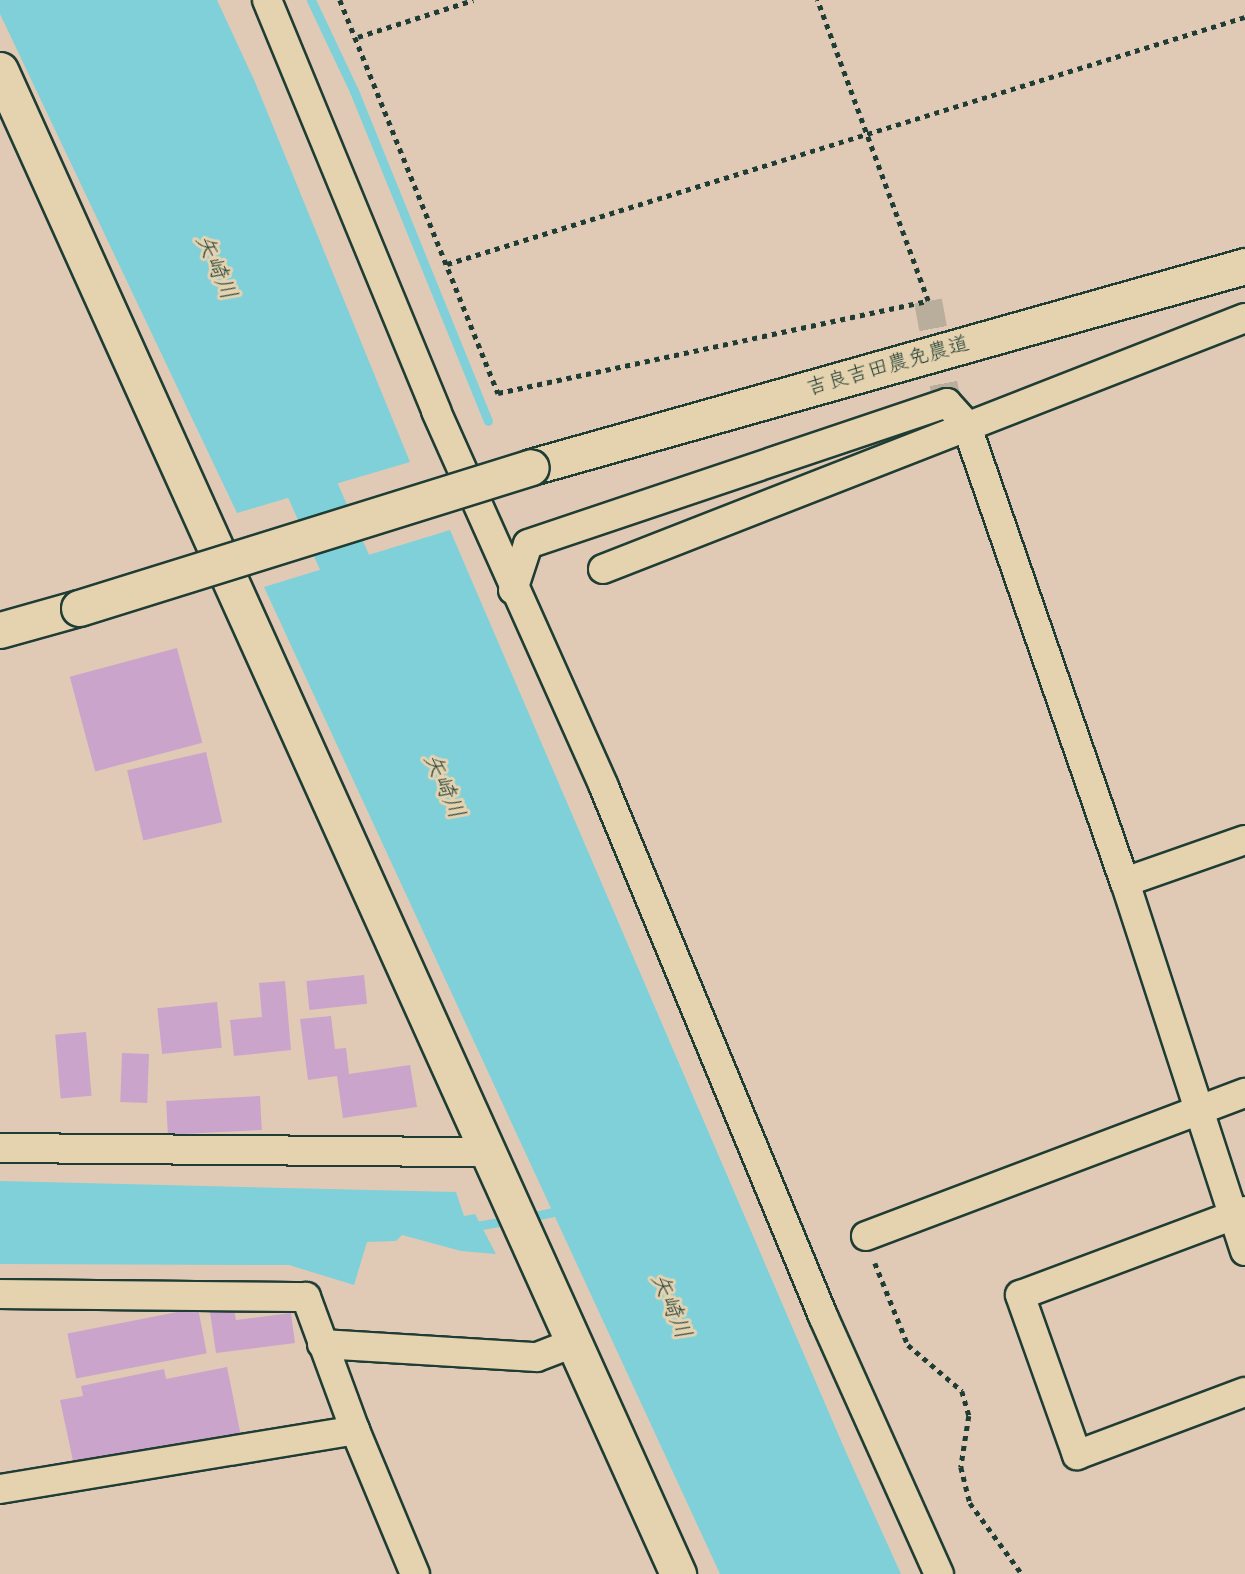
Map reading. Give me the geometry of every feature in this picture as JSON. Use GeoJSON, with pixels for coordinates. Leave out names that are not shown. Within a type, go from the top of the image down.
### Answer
{"type":"FeatureCollection","features":[{"type":"Feature","properties":{"kind":"street"},"geometry":{"type":"LineString","coordinates":[[267,0],[513,590],[604,787],[823,1315],[939,1574]]}},
{"type":"Feature","properties":{"kind":"street"},"geometry":{"type":"LineString","coordinates":[[0,70],[678,1574]]}},
{"type":"Feature","properties":{"kind":"street","name":"吉良吉田農免農道"},"geometry":{"type":"LineString","coordinates":[[0,630],[79,608],[531,467],[1245,266]]}},
{"type":"Feature","properties":{"kind":"street"},"geometry":{"type":"LineString","coordinates":[[603,569],[966,424],[1245,318]]}},
{"type":"Feature","properties":{"kind":"street"},"geometry":{"type":"LineString","coordinates":[[513,590],[528,544],[947,403],[966,424],[1125,882],[1195,1110],[1239,1213],[1245,1251]]}},
{"type":"Feature","properties":{"kind":"street"},"geometry":{"type":"LineString","coordinates":[[1125,882],[1245,840]]}},
{"type":"Feature","properties":{"kind":"street"},"geometry":{"type":"LineString","coordinates":[[866,1236],[1245,1093]]}},
{"type":"Feature","properties":{"kind":"street"},"geometry":{"type":"LineString","coordinates":[[0,1148],[489,1152]]}},
{"type":"Feature","properties":{"kind":"street"},"geometry":{"type":"LineString","coordinates":[[1239,1213],[1020,1295],[1077,1455],[1245,1392]]}},
{"type":"Feature","properties":{"kind":"street"},"geometry":{"type":"LineString","coordinates":[[0,1294],[306,1297],[355,1430],[415,1574]]}},
{"type":"Feature","properties":{"kind":"street"},"geometry":{"type":"LineString","coordinates":[[322,1344],[537,1357],[574,1343]]}},
{"type":"Feature","properties":{"kind":"street"},"geometry":{"type":"LineString","coordinates":[[0,1489],[355,1430]]}},
{"type":"Feature","properties":{"kind":"path"},"geometry":{"type":"LineString","coordinates":[[340,0],[358,37],[498,393],[928,301],[817,0]]}},
{"type":"Feature","properties":{"kind":"path"},"geometry":{"type":"LineString","coordinates":[[358,37],[473,0]]}},
{"type":"Feature","properties":{"kind":"path"},"geometry":{"type":"LineString","coordinates":[[447,264],[1245,17]]}},
{"type":"Feature","properties":{"kind":"path"},"geometry":{"type":"LineString","coordinates":[[866,1236],[891,1310],[908,1345],[962,1391],[969,1416],[961,1467],[970,1503],[1022,1574]]}},
{"type":"Feature","properties":{"kind":"water"},"geometry":{"type":"Polygon","coordinates":[[[0,0],[217,0],[255,82],[410,462],[237,513],[0,14],[0,0]]]}},
{"type":"Feature","properties":{"kind":"water"},"geometry":{"type":"Polygon","coordinates":[[[450,530],[845,1450],[901,1574],[720,1574],[264,587],[450,530]]]}},
{"type":"Feature","properties":{"kind":"water"},"geometry":{"type":"Polygon","coordinates":[[[0,1181],[456,1192],[464,1216],[475,1214],[496,1254],[461,1251],[402,1235],[396,1241],[367,1242],[354,1285],[289,1265],[0,1264],[0,1181]]]}},
{"type":"Feature","properties":{"kind":"building"},"geometry":{"type":"Polygon","coordinates":[[[177,648],[202,743],[95,771],[70,677],[177,648]]]}},
{"type":"Feature","properties":{"kind":"building"},"geometry":{"type":"Polygon","coordinates":[[[206,752],[222,822],[143,840],[127,770],[206,752]]]}},
{"type":"Feature","properties":{"kind":"building"},"geometry":{"type":"Polygon","coordinates":[[[364,975],[367,1004],[309,1010],[306,981],[364,975]]]}},
{"type":"Feature","properties":{"kind":"building"},"geometry":{"type":"Polygon","coordinates":[[[285,981],[291,1050],[234,1056],[230,1020],[262,1017],[259,983],[285,981]]]}},
{"type":"Feature","properties":{"kind":"building"},"geometry":{"type":"Polygon","coordinates":[[[217,1002],[222,1048],[162,1054],[157,1008],[217,1002]]]}},
{"type":"Feature","properties":{"kind":"building"},"geometry":{"type":"Polygon","coordinates":[[[331,1016],[335,1049],[346,1048],[349,1074],[410,1065],[417,1107],[343,1118],[337,1076],[308,1080],[300,1019],[331,1016]]]}},
{"type":"Feature","properties":{"kind":"building"},"geometry":{"type":"Polygon","coordinates":[[[86,1032],[92,1096],[61,1098],[55,1035],[86,1032]]]}},
{"type":"Feature","properties":{"kind":"building"},"geometry":{"type":"Polygon","coordinates":[[[122,1053],[149,1054],[147,1103],[120,1102],[122,1053]]]}},
{"type":"Feature","properties":{"kind":"building"},"geometry":{"type":"Polygon","coordinates":[[[260,1096],[262,1130],[168,1135],[166,1101],[260,1096]]]}},
{"type":"Feature","properties":{"kind":"building"},"geometry":{"type":"Polygon","coordinates":[[[198,1308],[207,1353],[76,1379],[67,1333],[198,1308]]]}},
{"type":"Feature","properties":{"kind":"building"},"geometry":{"type":"Polygon","coordinates":[[[234,1309],[236,1320],[291,1313],[295,1343],[216,1353],[210,1312],[234,1309]]]}},
{"type":"Feature","properties":{"kind":"building"},"geometry":{"type":"Polygon","coordinates":[[[227,1367],[241,1436],[75,1470],[60,1400],[83,1396],[81,1386],[164,1369],[166,1379],[227,1367]]]}},
{"type":"Feature","properties":{"kind":"waterway"},"geometry":{"type":"LineString","coordinates":[[311,0],[354,91],[488,421]]}},
{"type":"Feature","properties":{"kind":"waterway","name":"矢崎川"},"geometry":{"type":"LineString","coordinates":[[285,428],[372,625]]}},
{"type":"Feature","properties":{"kind":"waterway"},"geometry":{"type":"LineString","coordinates":[[525,1218],[562,1210]]}},
{"type":"Feature","properties":{"kind":"waterway"},"geometry":{"type":"LineString","coordinates":[[470,1227],[511,1220]]}},
{"type":"Feature","properties":{"kind":"tunnel"},"geometry":{"type":"LineString","coordinates":[[928,301],[947,403]]}}]}
